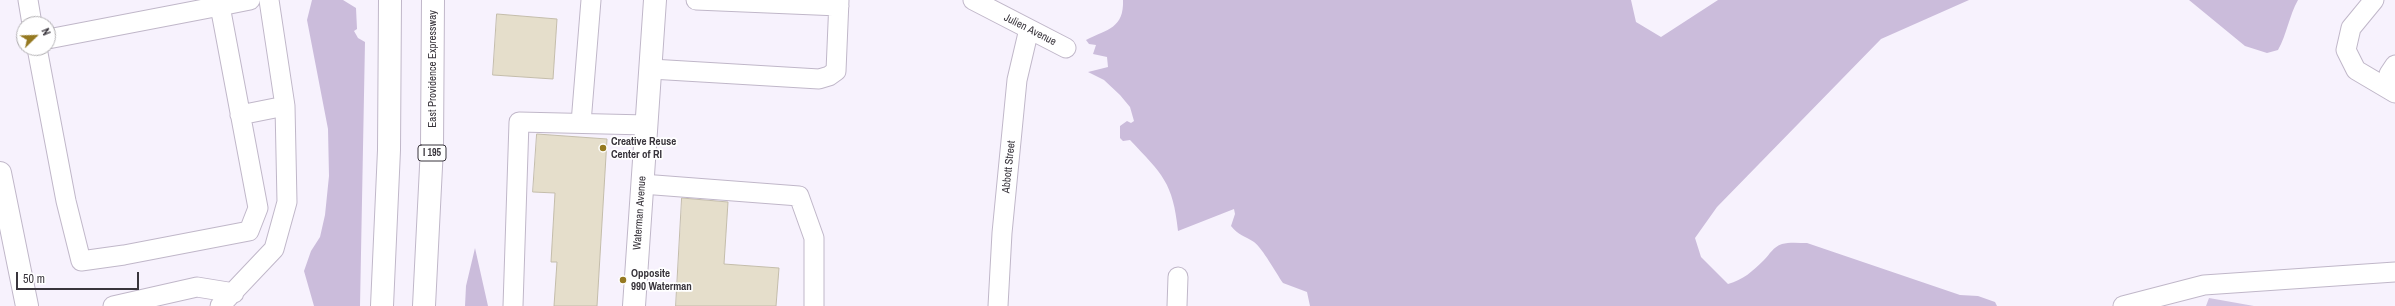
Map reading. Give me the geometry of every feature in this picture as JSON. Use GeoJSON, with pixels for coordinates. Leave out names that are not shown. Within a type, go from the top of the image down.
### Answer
{"type":"FeatureCollection","features":[{"type":"Feature","properties":{"kind":"main road"},"geometry":{"type":"LineString","coordinates":[[382,306],[389,150],[390,0]]}},
{"type":"Feature","properties":{"kind":"main road","name":"East Providence Expressway"},"geometry":{"type":"LineString","coordinates":[[424,306],[432,148],[433,0]]}},
{"type":"Feature","properties":{"kind":"main road","name":"Waterman Avenue"},"geometry":{"type":"LineString","coordinates":[[634,306],[655,0]]}},
{"type":"Feature","properties":{"kind":"main road"},"geometry":{"type":"LineString","coordinates":[[0,173],[27,306]]}},
{"type":"Feature","properties":{"kind":"street"},"geometry":{"type":"LineString","coordinates":[[28,0],[31,16]]}},
{"type":"Feature","properties":{"kind":"street"},"geometry":{"type":"LineString","coordinates":[[56,37],[250,0]]}},
{"type":"Feature","properties":{"kind":"street"},"geometry":{"type":"LineString","coordinates":[[220,306],[274,250],[287,202],[285,106],[269,0]]}},
{"type":"Feature","properties":{"kind":"street"},"geometry":{"type":"LineString","coordinates":[[581,123],[591,0]]}},
{"type":"Feature","properties":{"kind":"street"},"geometry":{"type":"LineString","coordinates":[[650,69],[819,79],[829,76],[836,71],[839,3],[696,0]]}},
{"type":"Feature","properties":{"kind":"street","name":"Julien Avenue"},"geometry":{"type":"LineString","coordinates":[[973,0],[1066,48]]}},
{"type":"Feature","properties":{"kind":"street"},"geometry":{"type":"LineString","coordinates":[[2374,0],[2351,28],[2346,50],[2356,70],[2392,91]]}},
{"type":"Feature","properties":{"kind":"street"},"geometry":{"type":"LineString","coordinates":[[38,56],[66,201],[81,261],[249,231],[258,208],[220,6]]}},
{"type":"Feature","properties":{"kind":"street","name":"Abbott Street"},"geometry":{"type":"LineString","coordinates":[[998,306],[1002,233],[1017,80],[1029,29]]}},
{"type":"Feature","properties":{"kind":"street"},"geometry":{"type":"LineString","coordinates":[[2392,91],[2389,74],[2395,65]]}},
{"type":"Feature","properties":{"kind":"street"},"geometry":{"type":"LineString","coordinates":[[240,115],[285,106]]}},
{"type":"Feature","properties":{"kind":"street"},"geometry":{"type":"LineString","coordinates":[[513,306],[519,122],[647,124]]}},
{"type":"Feature","properties":{"kind":"street"},"geometry":{"type":"LineString","coordinates":[[642,184],[799,196],[814,238],[814,306]]}},
{"type":"Feature","properties":{"kind":"street"},"geometry":{"type":"LineString","coordinates":[[2123,306],[2204,285],[2395,272]]}},
{"type":"Feature","properties":{"kind":"street"},"geometry":{"type":"LineString","coordinates":[[1176,306],[1178,277]]}},
{"type":"Feature","properties":{"kind":"street"},"geometry":{"type":"LineString","coordinates":[[113,306],[197,287],[234,293]]}},
{"type":"Feature","properties":{"kind":"shaded area"},"geometry":{"type":"Polygon","coordinates":[[[312,0],[343,0],[356,8],[357,29],[354,31],[358,38],[365,42],[360,306],[314,306],[304,271],[311,251],[320,237],[325,215],[329,176],[328,129],[307,20],[312,0]]]}},
{"type":"Feature","properties":{"kind":"shaded area"},"geometry":{"type":"Polygon","coordinates":[[[1123,0],[1631,0],[1636,22],[1661,37],[1718,0],[1969,0],[1881,39],[1717,207],[1695,238],[1701,257],[1728,284],[1748,275],[1779,245],[1788,243],[1807,243],[1960,295],[1978,296],[1995,302],[1997,306],[1310,306],[1307,292],[1283,283],[1258,245],[1231,226],[1235,214],[1234,209],[1178,231],[1173,201],[1164,180],[1158,171],[1130,140],[1123,141],[1120,138],[1120,126],[1127,121],[1131,123],[1134,121],[1130,107],[1104,80],[1088,72],[1108,67],[1107,57],[1093,54],[1096,45],[1089,44],[1086,40],[1108,30],[1118,22],[1123,9],[1123,0]]]}},
{"type":"Feature","properties":{"kind":"shaded area"},"geometry":{"type":"Polygon","coordinates":[[[2189,0],[2298,0],[2278,50],[2267,53],[2245,46],[2189,0]]]}},
{"type":"Feature","properties":{"kind":"shaded area"},"geometry":{"type":"Polygon","coordinates":[[[475,248],[488,306],[465,306],[466,286],[475,248]]]}},
{"type":"Feature","properties":{"kind":"shaded area"},"geometry":{"type":"Polygon","coordinates":[[[2209,298],[2254,306],[2206,306],[2209,298]]]}},
{"type":"Feature","properties":{"kind":"building"},"geometry":{"type":"Polygon","coordinates":[[[497,14],[557,19],[553,79],[493,75],[497,14]]]}},
{"type":"Feature","properties":{"kind":"building"},"geometry":{"type":"Polygon","coordinates":[[[537,134],[607,139],[597,306],[554,306],[557,262],[551,262],[555,193],[533,192],[537,134]]]}},
{"type":"Feature","properties":{"kind":"building"},"geometry":{"type":"Polygon","coordinates":[[[682,198],[728,202],[724,264],[779,268],[776,306],[676,306],[682,198]]]}},
{"type":"Feature","properties":{"kind":"place","name":"Creative Reuse Center of RI"},"geometry":{"type":"Point","coordinates":[603,148]}},
{"type":"Feature","properties":{"kind":"place","name":"Opposite 990 Waterman"},"geometry":{"type":"Point","coordinates":[623,280]}}]}
